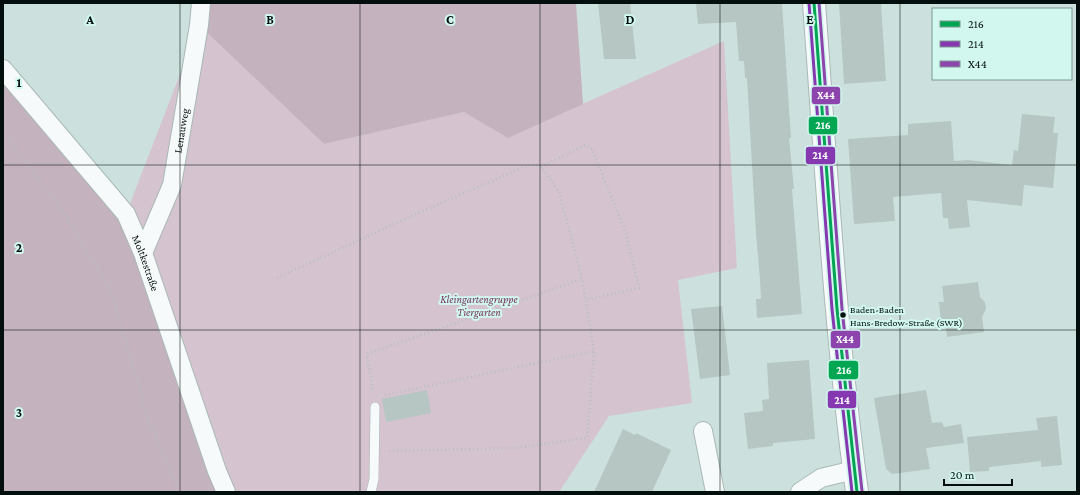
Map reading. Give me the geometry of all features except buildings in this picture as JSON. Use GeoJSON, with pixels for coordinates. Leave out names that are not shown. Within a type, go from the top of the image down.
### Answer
{"type":"FeatureCollection","features":[{"type":"Feature","properties":{"kind":"main road"},"geometry":{"type":"LineString","coordinates":[[814,3],[837,316],[857,492]]}},
{"type":"Feature","properties":{"kind":"street","name":"Lenauweg"},"geometry":{"type":"LineString","coordinates":[[143,253],[172,185],[199,25],[201,3]]}},
{"type":"Feature","properties":{"kind":"street","name":"Moltkestraße"},"geometry":{"type":"LineString","coordinates":[[3,69],[126,214],[143,253],[215,464],[226,492]]}},
{"type":"Feature","properties":{"kind":"street"},"geometry":{"type":"LineString","coordinates":[[703,431],[715,492]]}},
{"type":"Feature","properties":{"kind":"street"},"geometry":{"type":"LineString","coordinates":[[800,492],[821,478],[854,470]]}},
{"type":"Feature","properties":{"kind":"lane"},"geometry":{"type":"LineString","coordinates":[[371,492],[374,479],[375,452],[374,403]]}},
{"type":"Feature","properties":{"kind":"path"},"geometry":{"type":"LineString","coordinates":[[3,131],[62,210],[111,291],[148,418],[179,492]]}},
{"type":"Feature","properties":{"kind":"path"},"geometry":{"type":"LineString","coordinates":[[541,167],[585,146],[592,149],[626,233],[639,288],[585,300]]}},
{"type":"Feature","properties":{"kind":"path"},"geometry":{"type":"LineString","coordinates":[[277,278],[418,213],[531,164],[541,167],[559,191],[582,279],[594,351],[587,438],[515,448],[375,452]]}},
{"type":"Feature","properties":{"kind":"path"},"geometry":{"type":"LineString","coordinates":[[582,279],[367,354],[374,403],[594,351]]}},
{"type":"Feature","properties":{"kind":"green space","name":"Kleingartengruppe Tiergarten"},"geometry":{"type":"Polygon","coordinates":[[[199,25],[324,144],[464,112],[508,137],[724,41],[737,268],[678,280],[692,403],[609,416],[559,492],[226,492],[126,214],[199,25]]]}},
{"type":"Feature","properties":{"kind":"shaded area"},"geometry":{"type":"Polygon","coordinates":[[[201,3],[576,3],[583,104],[508,138],[464,112],[324,144],[199,25],[201,3]]]}},
{"type":"Feature","properties":{"kind":"shaded area"},"geometry":{"type":"Polygon","coordinates":[[[3,69],[126,214],[226,492],[3,492],[3,69]]]}},
{"type":"Feature","properties":{"kind":"transit line","name":"214"},"geometry":{"type":"LineString","coordinates":[[809,3],[832,309],[852,492]]}},
{"type":"Feature","properties":{"kind":"transit line","name":"216"},"geometry":{"type":"LineString","coordinates":[[814,3],[837,309],[857,492]]}},
{"type":"Feature","properties":{"kind":"transit line","name":"X44"},"geometry":{"type":"LineString","coordinates":[[819,3],[842,309],[862,491]]}},
{"type":"Feature","properties":{"kind":"place","name":"Baden-Baden Hans-Bredow-Straße (SWR)"},"geometry":{"type":"Point","coordinates":[843,315]}}]}
